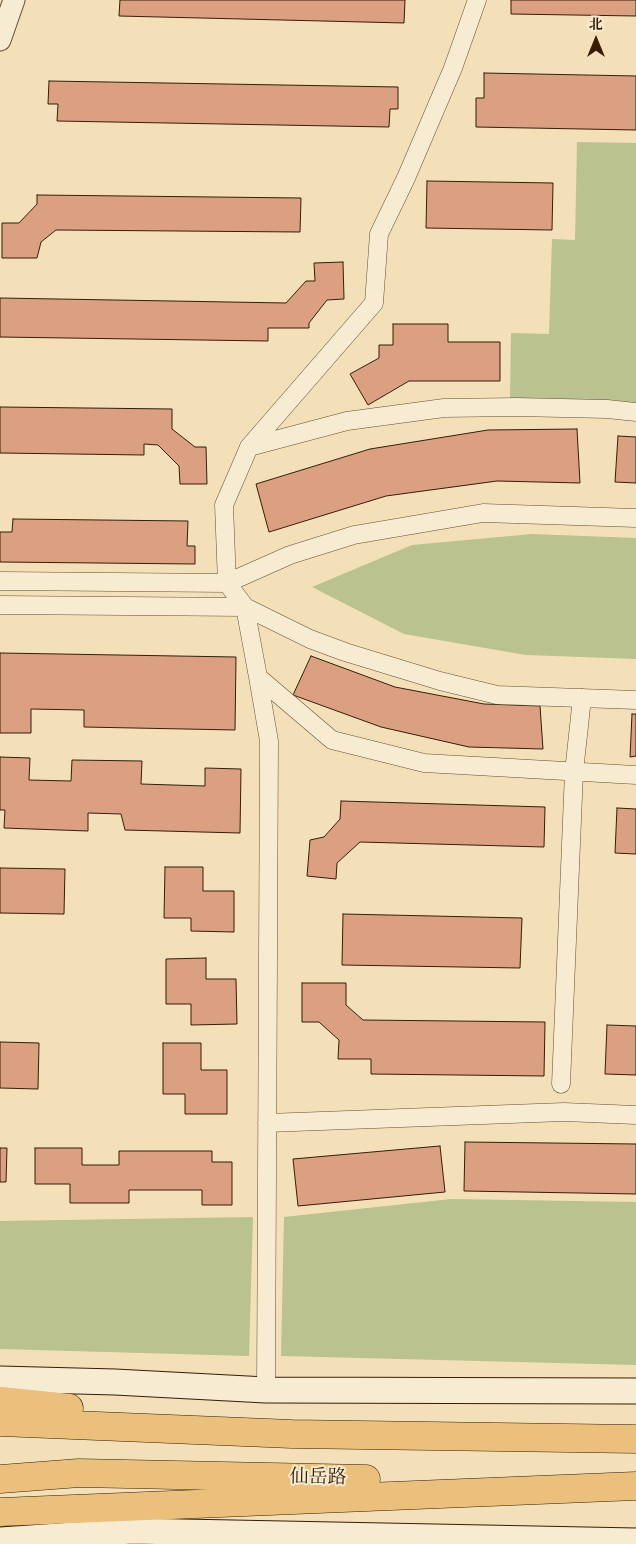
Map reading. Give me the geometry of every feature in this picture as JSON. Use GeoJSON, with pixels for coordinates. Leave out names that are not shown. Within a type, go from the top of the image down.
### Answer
{"type":"FeatureCollection","features":[{"type":"Feature","properties":{"kind":"highway"},"geometry":{"type":"LineString","coordinates":[[0,1401],[137,1414],[292,1434]]}},
{"type":"Feature","properties":{"kind":"highway"},"geometry":{"type":"LineString","coordinates":[[0,1422],[292,1434],[636,1439]]}},
{"type":"Feature","properties":{"kind":"highway","name":"仙岳路"},"geometry":{"type":"LineString","coordinates":[[0,1478],[79,1473],[636,1486]]}},
{"type":"Feature","properties":{"kind":"highway"},"geometry":{"type":"LineString","coordinates":[[0,1512],[636,1486]]}},
{"type":"Feature","properties":{"kind":"main road"},"geometry":{"type":"LineString","coordinates":[[0,1379],[115,1382],[266,1390],[636,1391]]}},
{"type":"Feature","properties":{"kind":"main road"},"geometry":{"type":"LineString","coordinates":[[0,1540],[132,1531],[636,1541]]}},
{"type":"Feature","properties":{"kind":"street"},"geometry":{"type":"LineString","coordinates":[[0,40],[14,0]]}},
{"type":"Feature","properties":{"kind":"street"},"geometry":{"type":"LineString","coordinates":[[266,1390],[269,741],[244,607],[227,583],[224,505],[249,447],[374,303],[379,234],[406,178],[454,68],[477,0]]}},
{"type":"Feature","properties":{"kind":"street"},"geometry":{"type":"LineString","coordinates":[[249,447],[347,421],[444,408],[516,407],[607,409],[636,412]]}},
{"type":"Feature","properties":{"kind":"street"},"geometry":{"type":"LineString","coordinates":[[0,582],[227,583],[290,555],[354,535],[474,514],[636,518]]}},
{"type":"Feature","properties":{"kind":"street"},"geometry":{"type":"LineString","coordinates":[[0,605],[244,607],[310,639],[336,649],[440,681],[497,695],[636,700]]}},
{"type":"Feature","properties":{"kind":"street"},"geometry":{"type":"LineString","coordinates":[[258,677],[332,740],[424,763],[636,775]]}},
{"type":"Feature","properties":{"kind":"street"},"geometry":{"type":"LineString","coordinates":[[561,1084],[574,772],[582,698]]}},
{"type":"Feature","properties":{"kind":"street"},"geometry":{"type":"LineString","coordinates":[[267,1123],[564,1112],[636,1115]]}},
{"type":"Feature","properties":{"kind":"green space"},"geometry":{"type":"Polygon","coordinates":[[[577,142],[636,143],[636,403],[510,400],[511,333],[549,334],[552,239],[575,240],[577,142]]]}},
{"type":"Feature","properties":{"kind":"green space"},"geometry":{"type":"Polygon","coordinates":[[[532,534],[636,538],[636,659],[526,655],[404,634],[312,587],[412,545],[532,534]]]}},
{"type":"Feature","properties":{"kind":"green space"},"geometry":{"type":"Polygon","coordinates":[[[451,1199],[636,1202],[636,1365],[281,1356],[284,1217],[451,1199]]]}},
{"type":"Feature","properties":{"kind":"green space"},"geometry":{"type":"Polygon","coordinates":[[[253,1217],[249,1356],[0,1349],[0,1221],[253,1217]]]}},
{"type":"Feature","properties":{"kind":"building"},"geometry":{"type":"Polygon","coordinates":[[[120,0],[405,0],[404,23],[119,16],[120,0]]]}},
{"type":"Feature","properties":{"kind":"building"},"geometry":{"type":"Polygon","coordinates":[[[511,0],[636,0],[636,16],[511,14],[511,0]]]}},
{"type":"Feature","properties":{"kind":"building"},"geometry":{"type":"Polygon","coordinates":[[[484,73],[636,76],[636,130],[476,127],[476,98],[484,98],[484,73]]]}},
{"type":"Feature","properties":{"kind":"building"},"geometry":{"type":"Polygon","coordinates":[[[49,81],[398,87],[398,109],[390,109],[389,127],[57,121],[58,104],[48,104],[49,81]]]}},
{"type":"Feature","properties":{"kind":"building"},"geometry":{"type":"Polygon","coordinates":[[[427,181],[553,183],[552,230],[426,228],[427,181]]]}},
{"type":"Feature","properties":{"kind":"building"},"geometry":{"type":"Polygon","coordinates":[[[37,195],[301,198],[300,232],[56,230],[41,242],[37,258],[2,258],[2,223],[19,223],[37,204],[37,195]]]}},
{"type":"Feature","properties":{"kind":"building"},"geometry":{"type":"Polygon","coordinates":[[[343,262],[344,299],[327,300],[309,323],[309,328],[268,328],[268,341],[0,337],[0,298],[286,303],[306,281],[315,281],[314,263],[343,262]]]}},
{"type":"Feature","properties":{"kind":"building"},"geometry":{"type":"Polygon","coordinates":[[[393,324],[448,324],[448,342],[500,342],[500,381],[409,381],[368,405],[350,374],[379,358],[379,345],[393,345],[393,324]]]}},
{"type":"Feature","properties":{"kind":"building"},"geometry":{"type":"Polygon","coordinates":[[[0,407],[172,409],[172,429],[195,447],[206,447],[207,484],[180,484],[179,466],[158,445],[144,444],[144,455],[0,453],[0,407]]]}},
{"type":"Feature","properties":{"kind":"building"},"geometry":{"type":"Polygon","coordinates":[[[577,429],[580,483],[497,481],[386,496],[269,532],[256,484],[370,449],[488,430],[577,429]]]}},
{"type":"Feature","properties":{"kind":"building"},"geometry":{"type":"Polygon","coordinates":[[[618,436],[636,437],[636,483],[615,482],[618,436]]]}},
{"type":"Feature","properties":{"kind":"building"},"geometry":{"type":"Polygon","coordinates":[[[13,519],[188,521],[187,546],[195,546],[195,564],[0,562],[0,532],[12,532],[13,519]]]}},
{"type":"Feature","properties":{"kind":"building"},"geometry":{"type":"Polygon","coordinates":[[[0,653],[236,657],[235,730],[84,727],[84,710],[31,709],[31,733],[0,733],[0,653]]]}},
{"type":"Feature","properties":{"kind":"building"},"geometry":{"type":"Polygon","coordinates":[[[311,656],[395,687],[484,704],[540,706],[543,749],[469,747],[381,727],[293,695],[311,656]]]}},
{"type":"Feature","properties":{"kind":"building"},"geometry":{"type":"Polygon","coordinates":[[[632,714],[636,714],[636,756],[630,757],[632,714]]]}},
{"type":"Feature","properties":{"kind":"building"},"geometry":{"type":"Polygon","coordinates":[[[0,757],[30,758],[29,780],[71,781],[72,760],[142,761],[141,784],[205,786],[205,768],[241,769],[240,833],[125,830],[121,814],[88,813],[88,831],[4,828],[5,810],[0,810],[0,757]]]}},
{"type":"Feature","properties":{"kind":"building"},"geometry":{"type":"Polygon","coordinates":[[[341,801],[545,807],[544,847],[360,842],[337,863],[336,879],[307,876],[310,840],[324,837],[340,819],[341,801]]]}},
{"type":"Feature","properties":{"kind":"building"},"geometry":{"type":"Polygon","coordinates":[[[617,808],[636,809],[636,854],[615,853],[617,808]]]}},
{"type":"Feature","properties":{"kind":"building"},"geometry":{"type":"Polygon","coordinates":[[[165,867],[203,867],[203,891],[234,891],[234,932],[191,931],[191,918],[164,918],[165,867]]]}},
{"type":"Feature","properties":{"kind":"building"},"geometry":{"type":"Polygon","coordinates":[[[0,868],[65,869],[64,914],[0,913],[0,868]]]}},
{"type":"Feature","properties":{"kind":"building"},"geometry":{"type":"Polygon","coordinates":[[[343,914],[522,918],[520,968],[342,965],[343,914]]]}},
{"type":"Feature","properties":{"kind":"building"},"geometry":{"type":"Polygon","coordinates":[[[206,958],[206,979],[236,979],[237,1024],[191,1025],[191,1004],[166,1004],[166,959],[206,958]]]}},
{"type":"Feature","properties":{"kind":"building"},"geometry":{"type":"Polygon","coordinates":[[[302,983],[346,983],[346,1005],[363,1020],[545,1022],[544,1076],[371,1074],[371,1059],[338,1059],[339,1040],[319,1022],[302,1022],[302,983]]]}},
{"type":"Feature","properties":{"kind":"building"},"geometry":{"type":"Polygon","coordinates":[[[607,1025],[636,1026],[636,1075],[605,1074],[607,1025]]]}},
{"type":"Feature","properties":{"kind":"building"},"geometry":{"type":"Polygon","coordinates":[[[0,1042],[39,1043],[38,1089],[0,1088],[0,1042]]]}},
{"type":"Feature","properties":{"kind":"building"},"geometry":{"type":"Polygon","coordinates":[[[163,1043],[201,1043],[201,1070],[227,1070],[227,1114],[185,1114],[185,1094],[163,1094],[163,1043]]]}},
{"type":"Feature","properties":{"kind":"building"},"geometry":{"type":"Polygon","coordinates":[[[465,1142],[636,1144],[636,1194],[464,1191],[465,1142]]]}},
{"type":"Feature","properties":{"kind":"building"},"geometry":{"type":"Polygon","coordinates":[[[440,1146],[445,1192],[298,1206],[293,1159],[440,1146]]]}},
{"type":"Feature","properties":{"kind":"building"},"geometry":{"type":"Polygon","coordinates":[[[0,1148],[7,1148],[6,1182],[0,1182],[0,1148]]]}},
{"type":"Feature","properties":{"kind":"building"},"geometry":{"type":"Polygon","coordinates":[[[35,1148],[82,1148],[82,1165],[119,1165],[119,1151],[212,1151],[212,1162],[232,1162],[232,1205],[202,1205],[202,1190],[129,1190],[129,1203],[70,1203],[70,1184],[35,1184],[35,1148]]]}}]}
